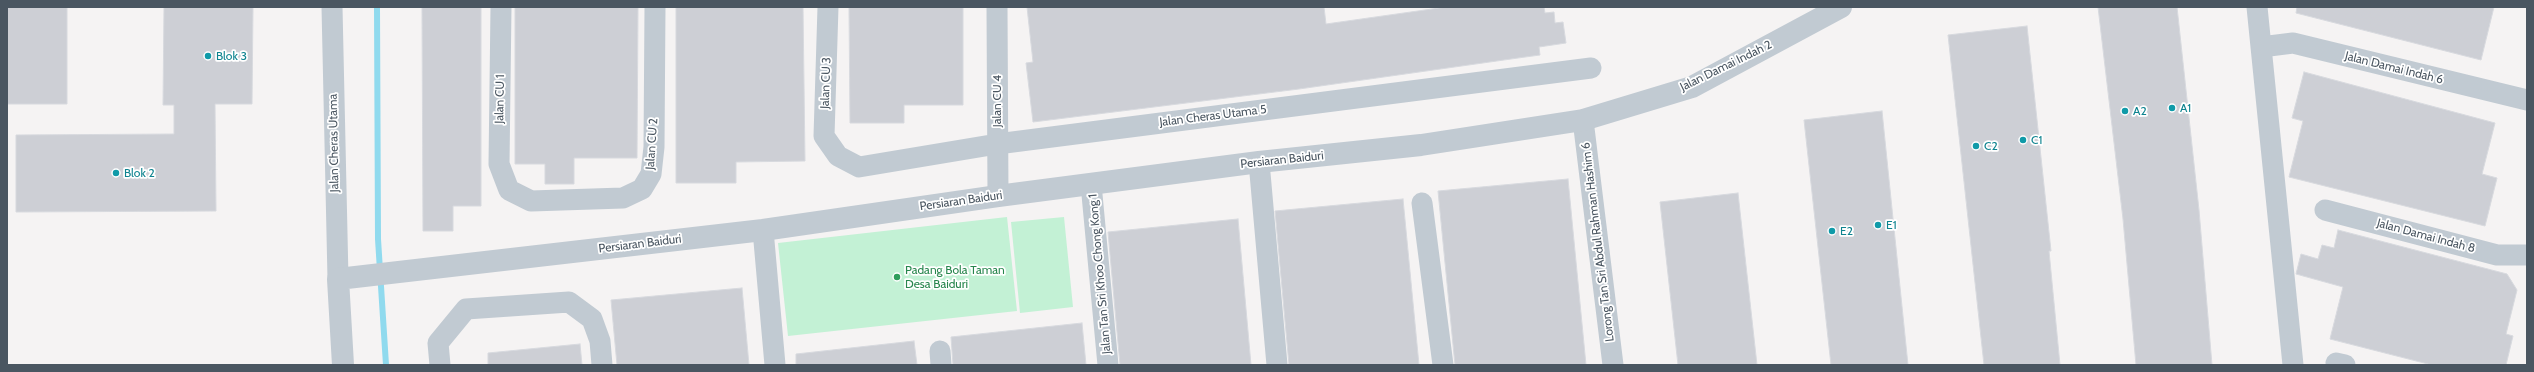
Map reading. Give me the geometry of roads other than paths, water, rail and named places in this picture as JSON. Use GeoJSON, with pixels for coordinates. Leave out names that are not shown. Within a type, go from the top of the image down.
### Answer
{"type":"FeatureCollection","features":[{"type":"Feature","properties":{"kind":"street","name":"Jalan Cheras Utama"},"geometry":{"type":"LineString","coordinates":[[332,7],[338,279]]}},
{"type":"Feature","properties":{"kind":"street","name":"Jalan CU 1"},"geometry":{"type":"LineString","coordinates":[[501,7],[499,164],[509,190]]}},
{"type":"Feature","properties":{"kind":"street","name":"Jalan CU 2"},"geometry":{"type":"LineString","coordinates":[[509,190],[532,201],[623,198],[642,189],[651,174],[654,147],[655,7]]}},
{"type":"Feature","properties":{"kind":"street","name":"Jalan CU 3"},"geometry":{"type":"LineString","coordinates":[[828,7],[824,136],[838,156]]}},
{"type":"Feature","properties":{"kind":"street","name":"Jalan CU 4"},"geometry":{"type":"LineString","coordinates":[[997,7],[998,196]]}},
{"type":"Feature","properties":{"kind":"street","name":"Jalan Damai Indah 2"},"geometry":{"type":"LineString","coordinates":[[1583,120],[1692,87],[1841,7]]}},
{"type":"Feature","properties":{"kind":"street"},"geometry":{"type":"LineString","coordinates":[[2257,7],[2293,365]]}},
{"type":"Feature","properties":{"kind":"street","name":"Jalan Damai Indah 6"},"geometry":{"type":"LineString","coordinates":[[2261,47],[2293,43],[2527,100]]}},
{"type":"Feature","properties":{"kind":"street","name":"Jalan Cheras Utama 5"},"geometry":{"type":"LineString","coordinates":[[838,156],[859,167],[997,144],[1591,68]]}},
{"type":"Feature","properties":{"kind":"street","name":"Persiaran Baiduri"},"geometry":{"type":"LineString","coordinates":[[338,279],[763,230],[998,196],[1259,162],[1421,146],[1583,120]]}},
{"type":"Feature","properties":{"kind":"street","name":"Lorong Tan Sri Abdul Rahman Hashim 6"},"geometry":{"type":"LineString","coordinates":[[1583,120],[1613,365]]}},
{"type":"Feature","properties":{"kind":"street"},"geometry":{"type":"LineString","coordinates":[[1259,162],[1278,365]]}},
{"type":"Feature","properties":{"kind":"street","name":"Jalan Tan Sri Khoo Chong Kong 1"},"geometry":{"type":"LineString","coordinates":[[1091,184],[1108,365]]}},
{"type":"Feature","properties":{"kind":"street"},"geometry":{"type":"LineString","coordinates":[[1422,203],[1443,365]]}},
{"type":"Feature","properties":{"kind":"street","name":"Jalan Damai Indah 8"},"geometry":{"type":"LineString","coordinates":[[2325,210],[2497,255],[2527,255]]}},
{"type":"Feature","properties":{"kind":"street"},"geometry":{"type":"LineString","coordinates":[[763,230],[775,365]]}},
{"type":"Feature","properties":{"kind":"street"},"geometry":{"type":"LineString","coordinates":[[338,279],[343,365]]}},
{"type":"Feature","properties":{"kind":"street"},"geometry":{"type":"LineString","coordinates":[[440,365],[438,343],[466,309],[569,302],[592,319],[600,341],[602,365]]}},
{"type":"Feature","properties":{"kind":"waterway"},"geometry":{"type":"LineString","coordinates":[[377,7],[378,239],[386,365]]}},
{"type":"Feature","properties":{"kind":"place","name":"Blok 3"},"geometry":{"type":"Point","coordinates":[208,56]}},
{"type":"Feature","properties":{"kind":"place","name":"A1"},"geometry":{"type":"Point","coordinates":[2172,108]}},
{"type":"Feature","properties":{"kind":"place","name":"A2"},"geometry":{"type":"Point","coordinates":[2125,111]}},
{"type":"Feature","properties":{"kind":"place","name":"C1"},"geometry":{"type":"Point","coordinates":[2023,140]}},
{"type":"Feature","properties":{"kind":"place","name":"C2"},"geometry":{"type":"Point","coordinates":[1976,146]}},
{"type":"Feature","properties":{"kind":"place","name":"Blok 2"},"geometry":{"type":"Point","coordinates":[116,173]}},
{"type":"Feature","properties":{"kind":"place","name":"E1"},"geometry":{"type":"Point","coordinates":[1878,225]}},
{"type":"Feature","properties":{"kind":"place","name":"E2"},"geometry":{"type":"Point","coordinates":[1832,231]}},
{"type":"Feature","properties":{"kind":"place","name":"Padang Bola Taman Desa Baiduri"},"geometry":{"type":"Point","coordinates":[897,277]}}]}
